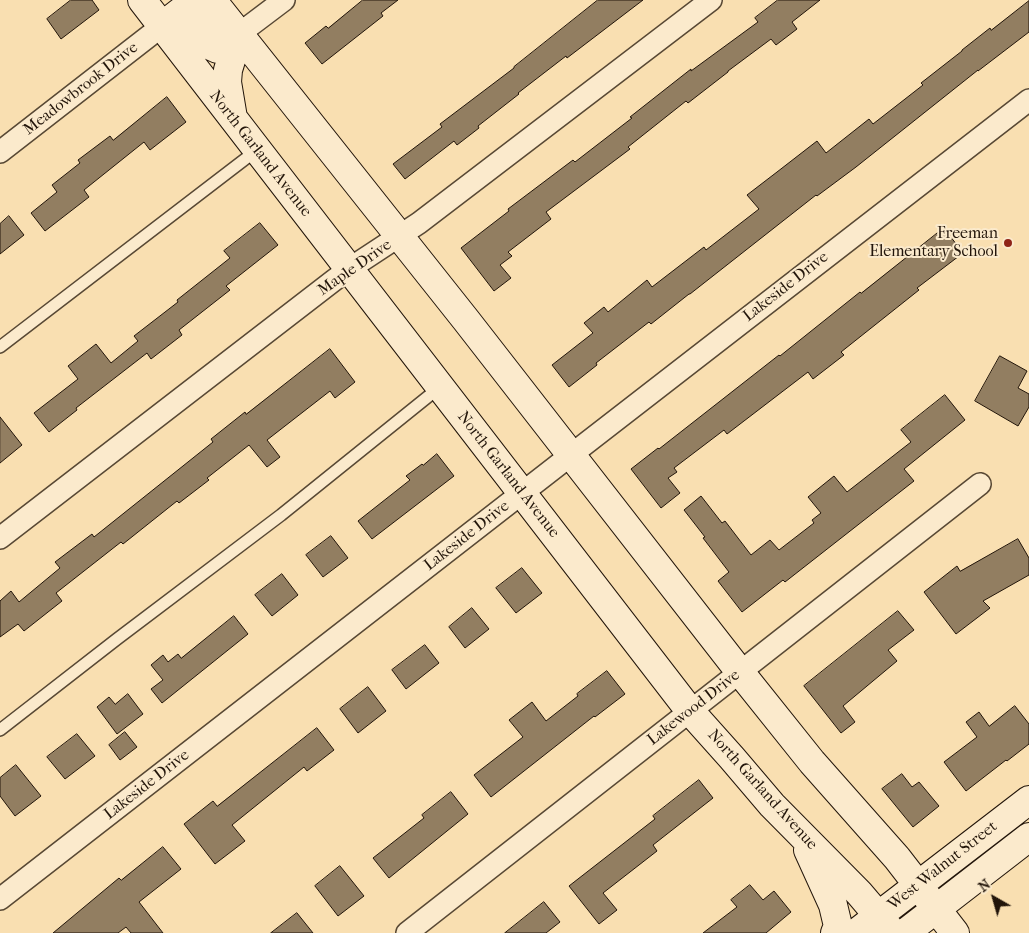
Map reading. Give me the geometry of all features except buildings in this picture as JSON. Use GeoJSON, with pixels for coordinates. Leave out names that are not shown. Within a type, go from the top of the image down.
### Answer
{"type":"FeatureCollection","features":[{"type":"Feature","properties":{"kind":"main road","name":"North Garland Avenue"},"geometry":{"type":"LineString","coordinates":[[142,0],[690,711],[772,805],[860,893],[886,924]]}},
{"type":"Feature","properties":{"kind":"main road"},"geometry":{"type":"LineString","coordinates":[[176,0],[162,26],[182,30],[222,50],[239,34]]}},
{"type":"Feature","properties":{"kind":"main road"},"geometry":{"type":"LineString","coordinates":[[212,0],[740,672],[812,762],[897,858],[955,933]]}},
{"type":"Feature","properties":{"kind":"main road"},"geometry":{"type":"LineString","coordinates":[[233,118],[227,82],[228,70],[239,34]]}},
{"type":"Feature","properties":{"kind":"main road","name":"West Walnut Street"},"geometry":{"type":"LineString","coordinates":[[856,933],[886,924],[918,885],[1029,800]]}},
{"type":"Feature","properties":{"kind":"main road"},"geometry":{"type":"LineString","coordinates":[[800,833],[833,905],[838,926],[836,933]]}},
{"type":"Feature","properties":{"kind":"main road","name":"West Walnut Street"},"geometry":{"type":"LineString","coordinates":[[905,933],[1029,837]]}},
{"type":"Feature","properties":{"kind":"street"},"geometry":{"type":"LineString","coordinates":[[239,34],[284,0]]}},
{"type":"Feature","properties":{"kind":"street","name":"Maple Drive"},"geometry":{"type":"LineString","coordinates":[[0,538],[349,269],[419,223],[711,0]]}},
{"type":"Feature","properties":{"kind":"street","name":"Meadowbrook Drive"},"geometry":{"type":"LineString","coordinates":[[0,152],[162,26]]}},
{"type":"Feature","properties":{"kind":"street","name":"Lakeside Drive"},"geometry":{"type":"LineString","coordinates":[[0,899],[1029,100]]}},
{"type":"Feature","properties":{"kind":"street","name":"Lakewood Drive"},"geometry":{"type":"LineString","coordinates":[[407,933],[980,484]]}},
{"type":"Feature","properties":{"kind":"lane"},"geometry":{"type":"LineString","coordinates":[[0,346],[257,150]]}},
{"type":"Feature","properties":{"kind":"lane"},"geometry":{"type":"LineString","coordinates":[[0,730],[281,515],[440,387]]}},
{"type":"Feature","properties":{"kind":"place","name":"Freeman Elementary School"},"geometry":{"type":"Point","coordinates":[1008,243]}}]}
